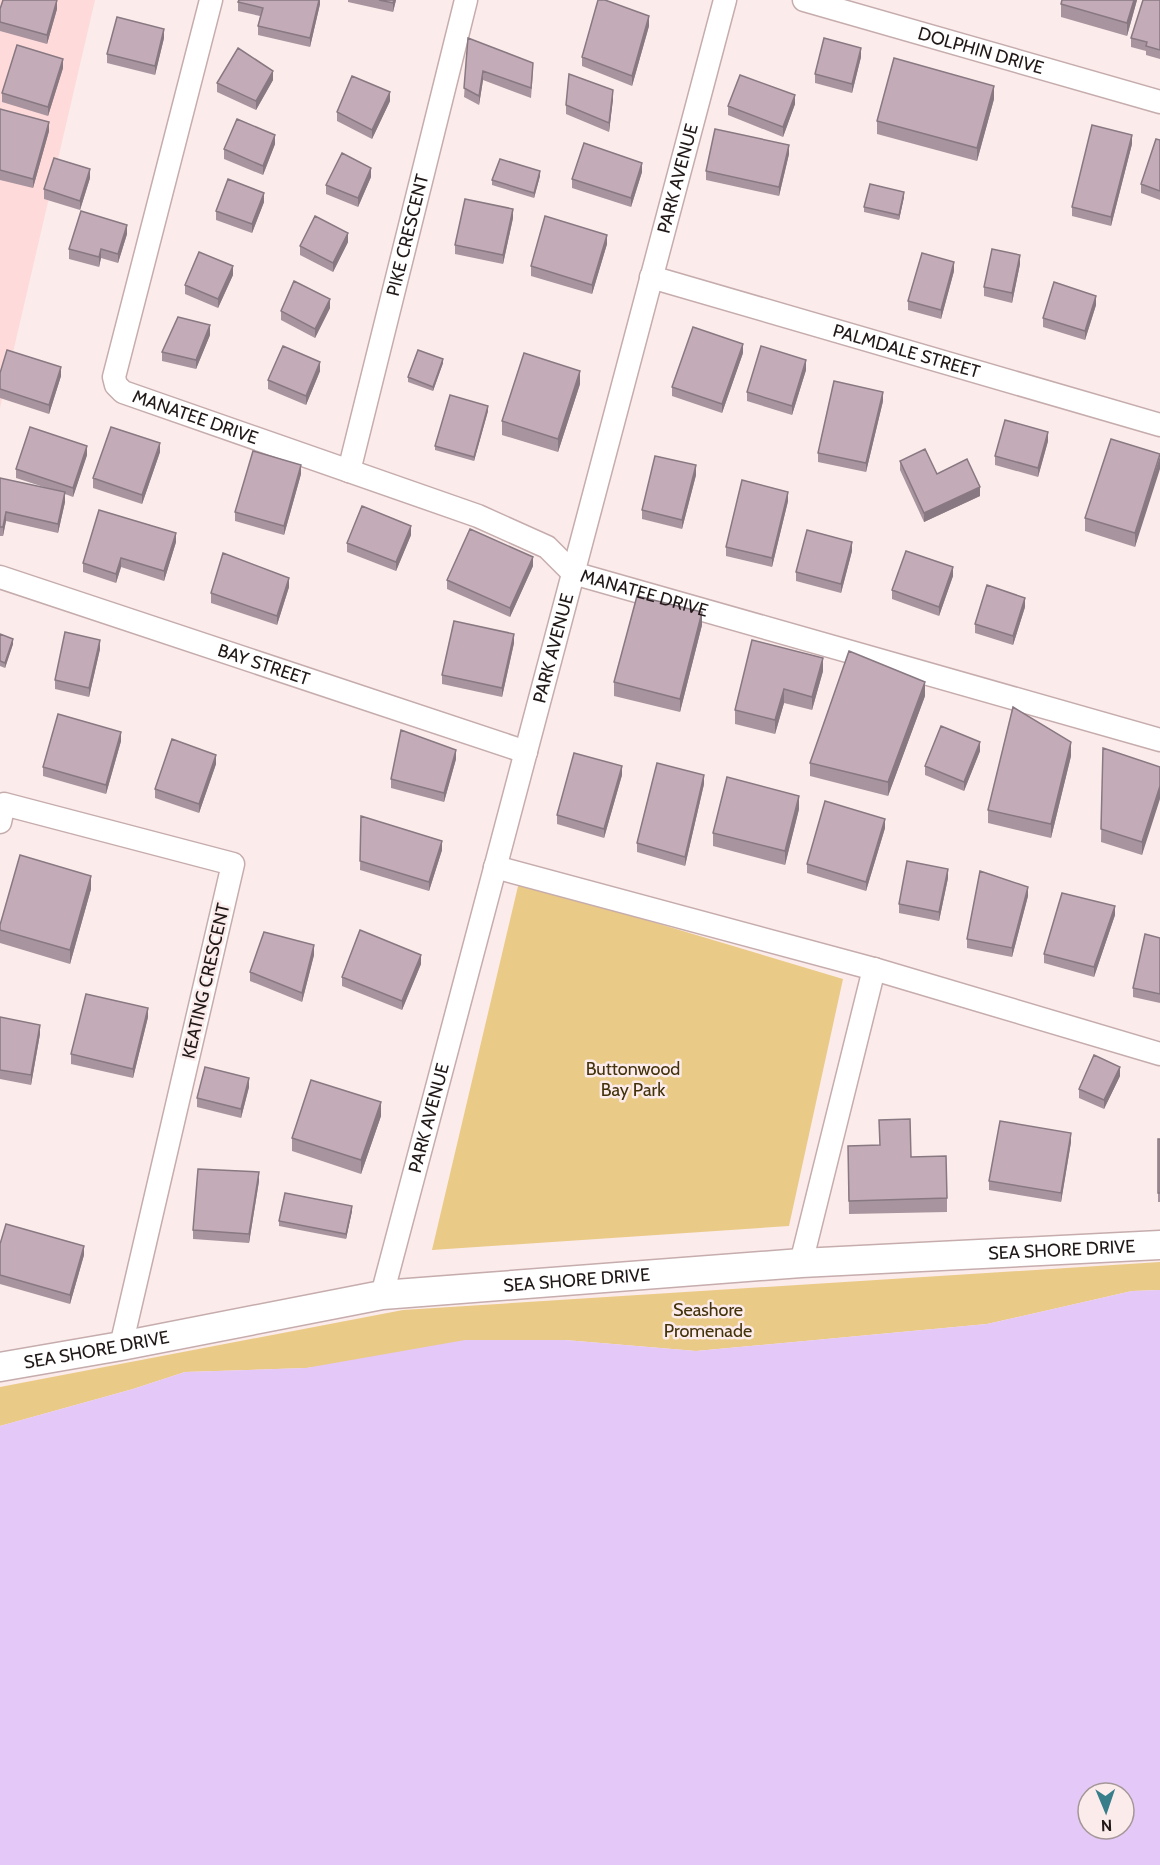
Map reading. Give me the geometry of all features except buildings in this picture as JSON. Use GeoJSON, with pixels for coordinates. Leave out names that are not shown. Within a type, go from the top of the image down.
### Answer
{"type":"FeatureCollection","features":[{"type":"Feature","properties":{"kind":"street","name":"MANATEE DRIVE"},"geometry":{"type":"LineString","coordinates":[[211,0],[114,377],[116,385],[123,392],[478,516],[547,547],[573,573],[1160,740]]}},
{"type":"Feature","properties":{"kind":"street","name":"PIKE CRESCENT"},"geometry":{"type":"LineString","coordinates":[[349,471],[466,0]]}},
{"type":"Feature","properties":{"kind":"street","name":"PARK AVENUE"},"geometry":{"type":"LineString","coordinates":[[382,1295],[725,0]]}},
{"type":"Feature","properties":{"kind":"street","name":"DOLPHIN DRIVE"},"geometry":{"type":"LineString","coordinates":[[804,0],[1160,102]]}},
{"type":"Feature","properties":{"kind":"street","name":"PALMDALE STREET"},"geometry":{"type":"LineString","coordinates":[[651,277],[1160,424]]}},
{"type":"Feature","properties":{"kind":"street","name":"BAY STREET"},"geometry":{"type":"LineString","coordinates":[[0,577],[526,752]]}},
{"type":"Feature","properties":{"kind":"street","name":"KEATING CRESCENT"},"geometry":{"type":"LineString","coordinates":[[0,822],[4,804],[233,864],[121,1346]]}},
{"type":"Feature","properties":{"kind":"street"},"geometry":{"type":"LineString","coordinates":[[495,867],[874,969],[1160,1054]]}},
{"type":"Feature","properties":{"kind":"street"},"geometry":{"type":"LineString","coordinates":[[801,1263],[874,969]]}},
{"type":"Feature","properties":{"kind":"street","name":"SEA SHORE DRIVE"},"geometry":{"type":"LineString","coordinates":[[0,1367],[382,1295],[801,1263],[1160,1245]]}},
{"type":"Feature","properties":{"kind":"shaded area"},"geometry":{"type":"Polygon","coordinates":[[[0,0],[95,0],[0,408],[0,0]]]}},
{"type":"Feature","properties":{"kind":"shaded area"},"geometry":{"type":"Polygon","coordinates":[[[1160,1290],[1160,1865],[0,1865],[0,1426],[185,1372],[306,1368],[465,1340],[565,1340],[696,1351],[987,1324],[1132,1291],[1160,1290]]]}},
{"type":"Feature","properties":{"kind":"green space","name":"Buttonwood Bay Park"},"geometry":{"type":"Polygon","coordinates":[[[519,882],[843,979],[789,1226],[432,1250],[519,882]]]}},
{"type":"Feature","properties":{"kind":"green space","name":"Seashore Promenade"},"geometry":{"type":"Polygon","coordinates":[[[1160,1262],[1160,1290],[1132,1291],[987,1324],[696,1351],[565,1340],[306,1368],[185,1372],[0,1426],[0,1387],[403,1310],[1160,1262]]]}}]}
